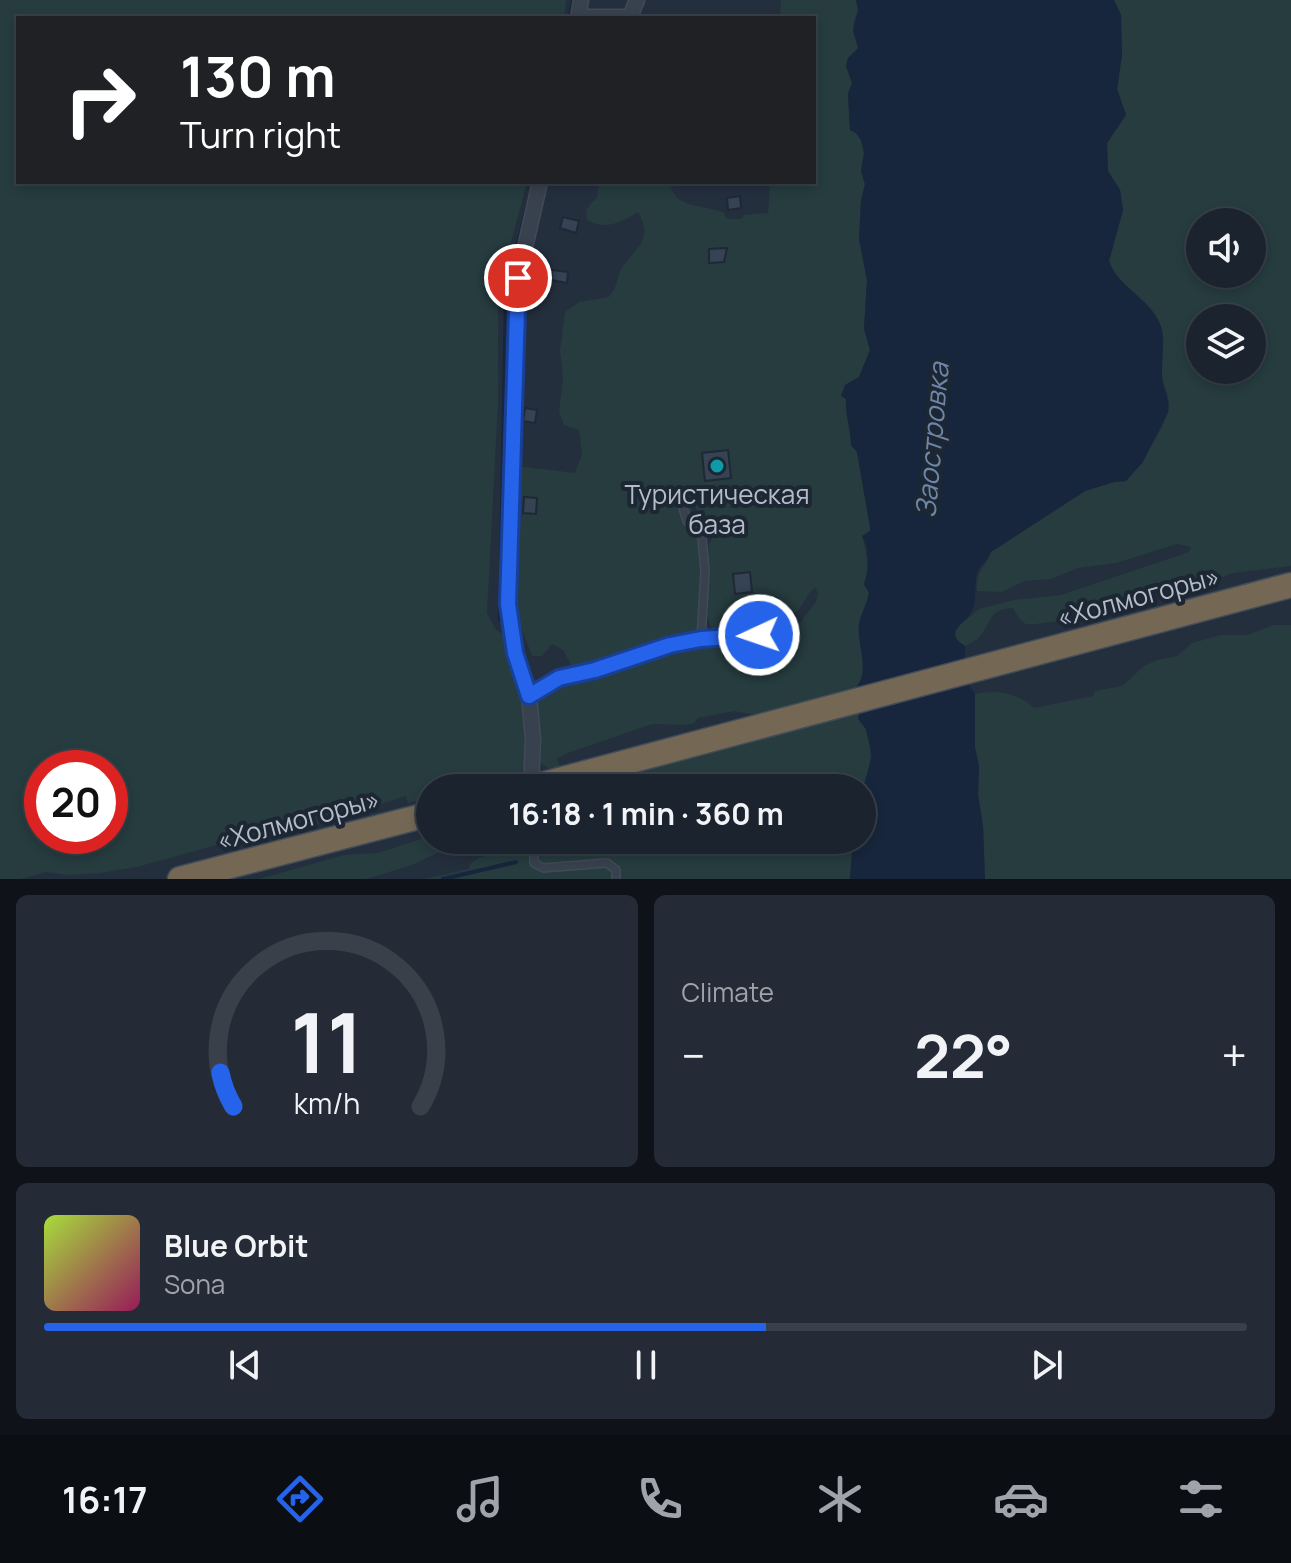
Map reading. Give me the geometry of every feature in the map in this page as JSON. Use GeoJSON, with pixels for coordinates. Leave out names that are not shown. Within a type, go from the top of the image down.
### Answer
{"type":"FeatureCollection","features":[{"type":"Feature","properties":{"kind":"highway","name":"«Холмогоры»"},"geometry":{"type":"LineString","coordinates":[[582,774],[1291,585]]}},
{"type":"Feature","properties":{"kind":"highway","name":"«Холмогоры»"},"geometry":{"type":"LineString","coordinates":[[180,879],[416,818]]}},
{"type":"Feature","properties":{"kind":"street"},"geometry":{"type":"LineString","coordinates":[[531,774],[533,739],[529,696],[515,653],[508,604],[518,278],[540,184]]}},
{"type":"Feature","properties":{"kind":"lane"},"geometry":{"type":"LineString","coordinates":[[682,505],[687,521],[702,537],[705,572],[701,639]]}},
{"type":"Feature","properties":{"kind":"lane"},"geometry":{"type":"LineString","coordinates":[[529,696],[559,678],[595,670],[670,645],[701,639],[759,635]]}},
{"type":"Feature","properties":{"kind":"lane"},"geometry":{"type":"LineString","coordinates":[[534,854],[534,863],[543,868],[607,863],[616,870],[616,879]]}},
{"type":"Feature","properties":{"kind":"green space"},"geometry":{"type":"Polygon","coordinates":[[[0,0],[566,0],[564,16],[16,16],[16,184],[526,184],[498,292],[498,404],[487,613],[496,630],[509,638],[520,686],[528,746],[521,773],[416,774],[416,801],[408,803],[406,796],[305,828],[253,835],[137,867],[70,875],[45,872],[21,879],[0,879],[0,0]]]}},
{"type":"Feature","properties":{"kind":"green space"},"geometry":{"type":"Polygon","coordinates":[[[781,0],[856,0],[858,10],[853,24],[858,49],[848,58],[846,66],[852,83],[848,94],[850,130],[861,140],[864,153],[861,171],[865,184],[859,239],[867,280],[864,329],[870,350],[859,377],[845,385],[841,395],[846,399],[851,445],[857,452],[870,527],[870,531],[862,537],[869,586],[859,626],[863,670],[853,690],[860,709],[859,719],[870,745],[868,774],[628,774],[805,724],[734,711],[698,718],[694,723],[684,725],[652,724],[565,754],[557,759],[560,767],[548,768],[538,761],[533,703],[539,693],[562,683],[623,670],[640,660],[665,655],[679,645],[725,640],[763,643],[785,636],[795,629],[816,602],[818,593],[815,588],[796,612],[775,625],[712,630],[707,615],[704,616],[709,544],[715,534],[700,521],[694,501],[691,501],[697,528],[686,524],[698,540],[702,577],[697,634],[663,641],[601,664],[571,665],[563,650],[552,644],[542,656],[532,656],[514,608],[516,466],[575,473],[582,454],[579,430],[564,425],[559,412],[563,377],[560,351],[565,312],[579,302],[609,297],[622,268],[644,236],[638,212],[607,225],[587,220],[586,210],[597,197],[599,184],[670,184],[672,191],[683,202],[724,213],[727,219],[741,219],[744,215],[768,213],[770,184],[816,184],[816,16],[780,16],[781,0]]]}},
{"type":"Feature","properties":{"kind":"green space"},"geometry":{"type":"Polygon","coordinates":[[[1114,0],[1291,0],[1291,566],[1233,573],[1195,587],[1162,587],[1116,602],[1092,604],[1058,621],[1026,624],[1013,608],[1005,609],[996,613],[980,636],[965,646],[959,643],[955,634],[957,627],[979,609],[1014,600],[1061,595],[1189,552],[1191,547],[1177,544],[1116,563],[1078,568],[1051,579],[1025,581],[1002,592],[977,591],[980,573],[991,552],[1085,491],[1126,481],[1152,445],[1167,415],[1169,402],[1162,375],[1163,340],[1160,326],[1109,261],[1123,210],[1120,190],[1108,171],[1107,143],[1126,115],[1117,89],[1122,55],[1121,15],[1114,0]]]}},
{"type":"Feature","properties":{"kind":"green space"},"geometry":{"type":"Polygon","coordinates":[[[1274,625],[1291,625],[1291,879],[985,879],[983,826],[978,795],[979,766],[975,748],[975,694],[1007,694],[1034,708],[1093,696],[1095,691],[1122,686],[1144,666],[1177,656],[1192,643],[1221,635],[1247,635],[1274,625]]]}},
{"type":"Feature","properties":{"kind":"green space"},"geometry":{"type":"Polygon","coordinates":[[[416,841],[416,854],[435,854],[412,865],[366,879],[259,879],[344,855],[378,853],[416,841]]]}},
{"type":"Feature","properties":{"kind":"green space"},"geometry":{"type":"Polygon","coordinates":[[[852,854],[850,879],[424,879],[469,869],[470,864],[488,855],[852,854]]]}},
{"type":"Feature","properties":{"kind":"water","name":"Заостровка"},"geometry":{"type":"Polygon","coordinates":[[[856,0],[1114,0],[1121,15],[1122,55],[1117,89],[1126,115],[1107,143],[1108,171],[1120,190],[1123,210],[1109,261],[1120,279],[1152,310],[1162,330],[1162,375],[1168,412],[1143,462],[1126,481],[1085,491],[991,552],[977,573],[972,611],[955,636],[965,646],[966,676],[975,694],[975,748],[979,766],[978,795],[983,826],[985,879],[850,879],[852,854],[876,854],[876,774],[867,774],[872,757],[866,729],[858,719],[860,709],[853,690],[859,684],[863,668],[859,624],[869,593],[864,584],[868,560],[862,536],[870,531],[870,527],[857,452],[851,445],[846,399],[841,396],[845,385],[859,377],[870,350],[864,329],[867,280],[859,239],[865,184],[861,171],[864,153],[861,140],[850,130],[848,94],[852,83],[846,66],[848,58],[858,48],[853,31],[858,10],[856,0]]]}},
{"type":"Feature","properties":{"kind":"building"},"geometry":{"type":"Polygon","coordinates":[[[740,196],[741,208],[728,210],[727,198],[740,196]]]}},
{"type":"Feature","properties":{"kind":"building"},"geometry":{"type":"Polygon","coordinates":[[[563,217],[579,221],[576,233],[560,228],[563,217]]]}},
{"type":"Feature","properties":{"kind":"building"},"geometry":{"type":"Polygon","coordinates":[[[727,248],[724,262],[709,263],[709,249],[727,248]]]}},
{"type":"Feature","properties":{"kind":"building"},"geometry":{"type":"Polygon","coordinates":[[[552,270],[568,272],[567,283],[551,280],[552,270]]]}},
{"type":"Feature","properties":{"kind":"building"},"geometry":{"type":"Polygon","coordinates":[[[525,408],[537,410],[535,423],[523,421],[525,408]]]}},
{"type":"Feature","properties":{"kind":"building","name":"Туристическая база"},"geometry":{"type":"Polygon","coordinates":[[[728,450],[731,478],[705,481],[702,453],[728,450]]]}},
{"type":"Feature","properties":{"kind":"building"},"geometry":{"type":"Polygon","coordinates":[[[524,497],[537,498],[536,514],[523,513],[524,497]]]}},
{"type":"Feature","properties":{"kind":"building"},"geometry":{"type":"Polygon","coordinates":[[[750,572],[752,592],[735,594],[733,574],[750,572]]]}},
{"type":"Feature","properties":{"kind":"waterway"},"geometry":{"type":"LineString","coordinates":[[570,16],[573,0]]}},
{"type":"Feature","properties":{"kind":"waterway"},"geometry":{"type":"LineString","coordinates":[[500,620],[506,290],[528,204]]}},
{"type":"Feature","properties":{"kind":"waterway"},"geometry":{"type":"LineString","coordinates":[[443,879],[516,862]]}},
{"type":"Feature","properties":{"kind":"place","name":"Туристическая база"},"geometry":{"type":"Point","coordinates":[717,466]}},
{"type":"Feature","properties":{"kind":"route"},"geometry":{"type":"LineString","coordinates":[[518,278],[508,604],[515,653],[529,696],[559,678],[595,670],[670,645],[701,639],[759,635]]}}]}
